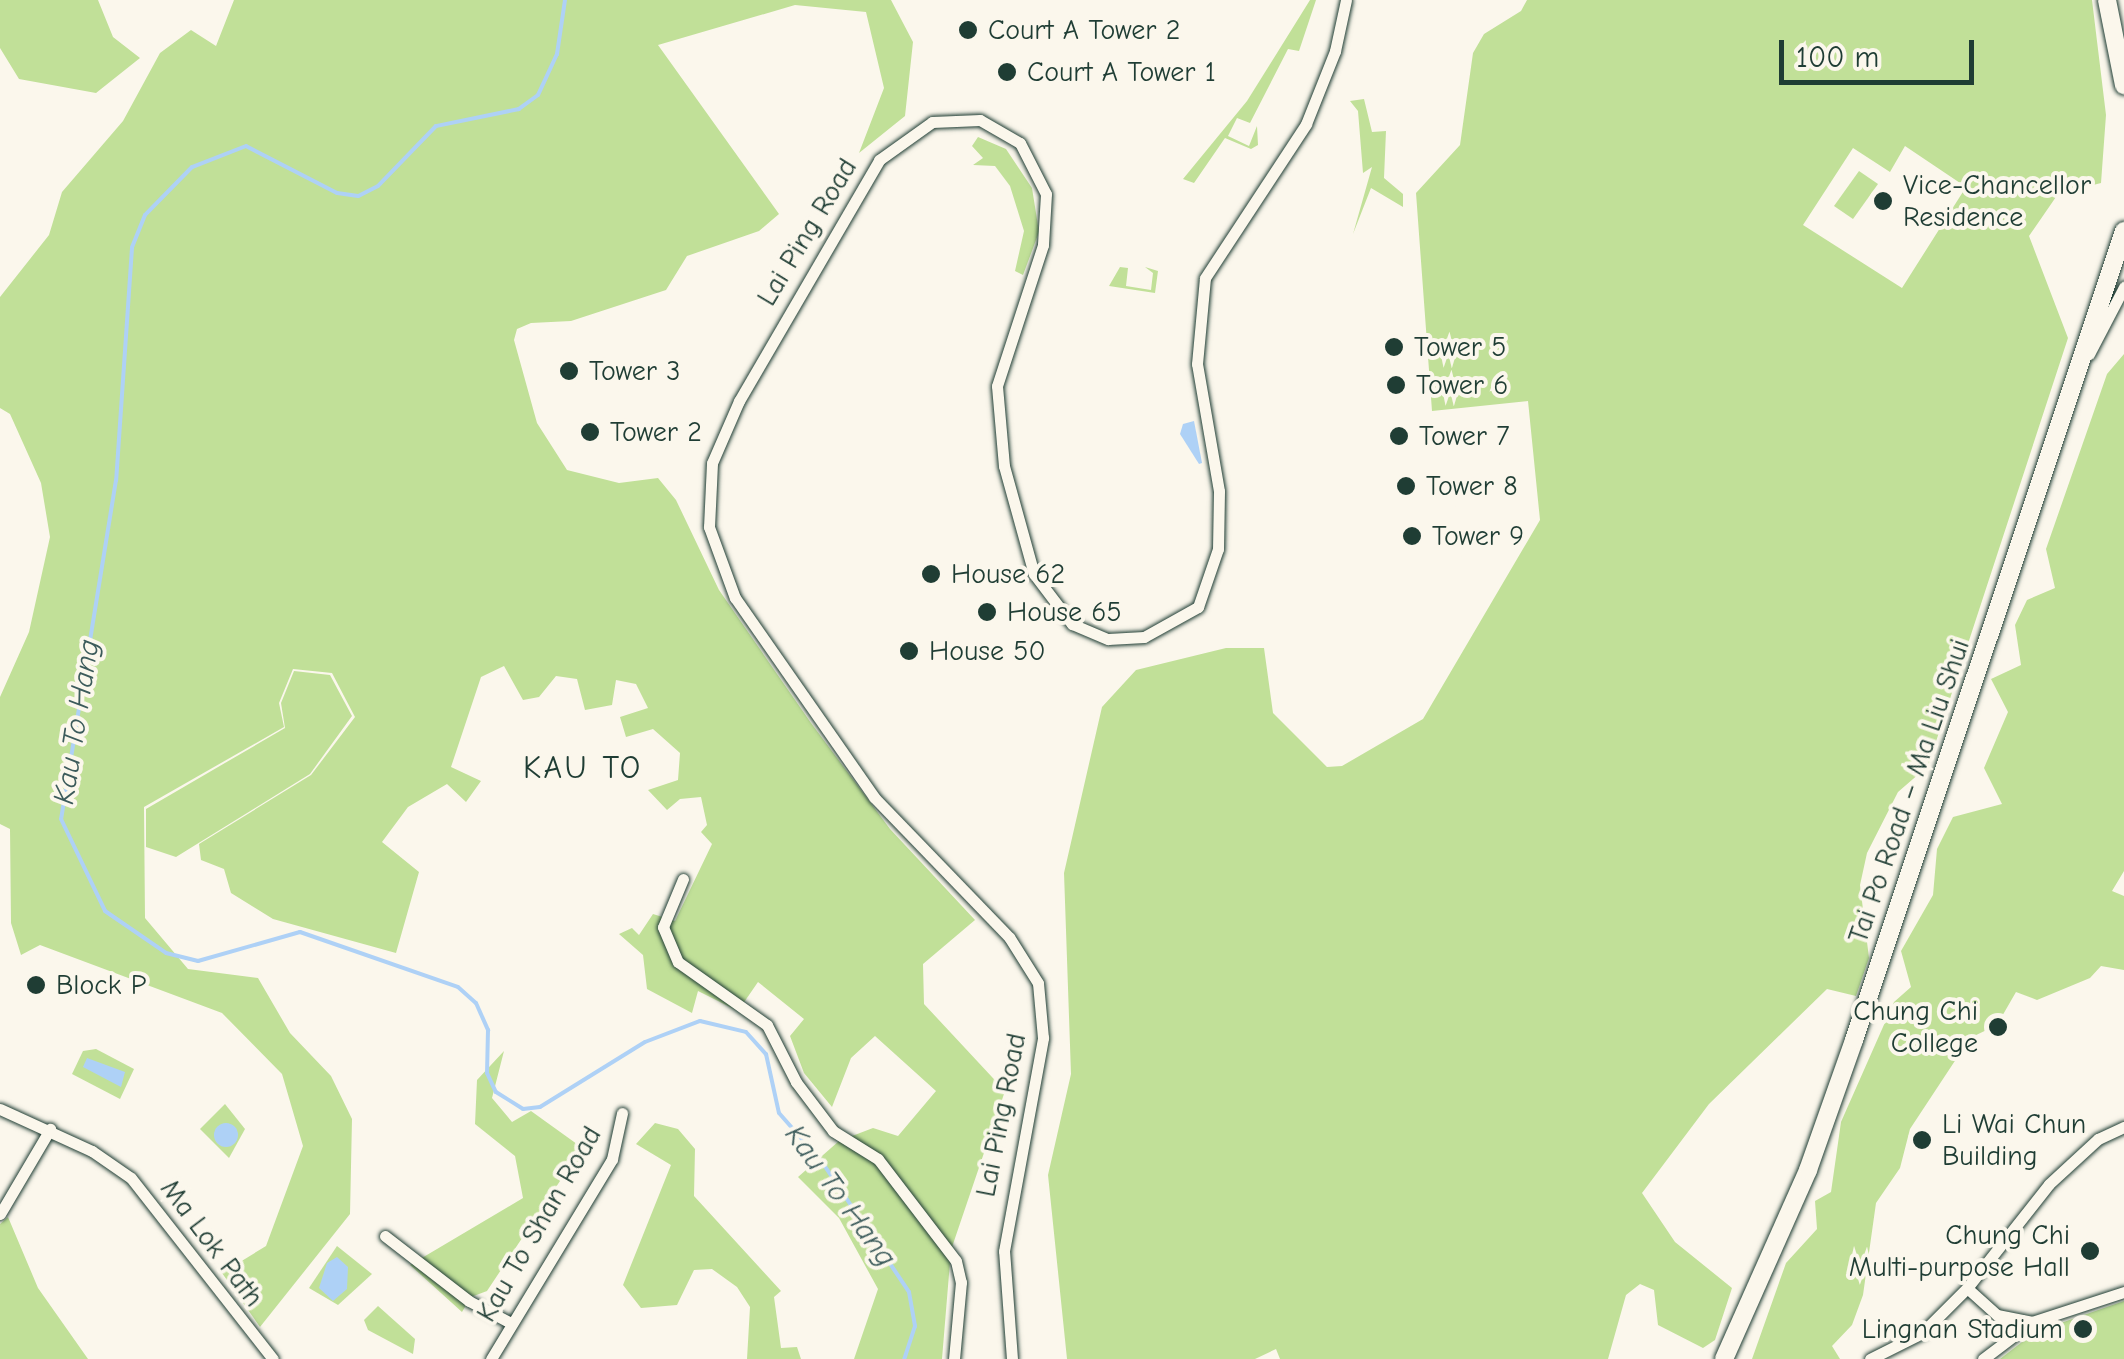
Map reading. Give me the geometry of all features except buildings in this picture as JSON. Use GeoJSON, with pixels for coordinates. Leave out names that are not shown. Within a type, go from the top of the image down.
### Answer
{"type":"FeatureCollection","features":[{"type":"Feature","properties":{"kind":"main road"},"geometry":{"type":"LineString","coordinates":[[2107,0],[2124,85]]}},
{"type":"Feature","properties":{"kind":"main road","name":"Tai Po Road – Ma Liu Shui"},"geometry":{"type":"LineString","coordinates":[[1724,1359],[1748,1284],[1854,1040],[2124,231]]}},
{"type":"Feature","properties":{"kind":"street","name":"Lai Ping Road"},"geometry":{"type":"LineString","coordinates":[[1012,1359],[1004,1251],[1043,1038],[1038,983],[1009,937],[874,797],[735,598],[709,527],[712,462],[739,401],[867,176],[920,127],[956,118],[980,120],[1028,152],[1046,194],[1043,246],[998,386],[1004,466],[1034,574],[1072,624],[1108,639],[1144,637],[1198,607],[1218,550],[1218,491],[1197,364],[1205,278],[1306,124],[1336,51],[1346,0]]}},
{"type":"Feature","properties":{"kind":"street"},"geometry":{"type":"LineString","coordinates":[[2078,370],[2124,288]]}},
{"type":"Feature","properties":{"kind":"street"},"geometry":{"type":"LineString","coordinates":[[683,880],[663,927],[678,962],[767,1026],[796,1082],[833,1131],[878,1159],[956,1261],[961,1282],[954,1359]]}},
{"type":"Feature","properties":{"kind":"street","name":"Ma Lok Path"},"geometry":{"type":"LineString","coordinates":[[0,1109],[50,1129],[131,1178],[273,1359]]}},
{"type":"Feature","properties":{"kind":"street","name":"Kau To Shan Road"},"geometry":{"type":"LineString","coordinates":[[491,1359],[612,1159],[622,1113]]}},
{"type":"Feature","properties":{"kind":"street"},"geometry":{"type":"LineString","coordinates":[[1870,1359],[1922,1333],[1967,1288],[2049,1184],[2098,1139],[2124,1127]]}},
{"type":"Feature","properties":{"kind":"street"},"geometry":{"type":"LineString","coordinates":[[0,1214],[50,1129]]}},
{"type":"Feature","properties":{"kind":"street"},"geometry":{"type":"LineString","coordinates":[[385,1236],[469,1301],[511,1323]]}},
{"type":"Feature","properties":{"kind":"street"},"geometry":{"type":"LineString","coordinates":[[1967,1288],[1997,1315],[2032,1322]]}},
{"type":"Feature","properties":{"kind":"street"},"geometry":{"type":"LineString","coordinates":[[1983,1359],[2032,1322],[2124,1292]]}},
{"type":"Feature","properties":{"kind":"street"},"geometry":{"type":"LineString","coordinates":[[1997,1315],[1997,1345]]}},
{"type":"Feature","properties":{"kind":"green space"},"geometry":{"type":"Polygon","coordinates":[[[0,0],[98,0],[113,37],[140,58],[96,93],[19,79],[0,48],[0,0]]]}},
{"type":"Feature","properties":{"kind":"green space"},"geometry":{"type":"Polygon","coordinates":[[[234,0],[891,0],[913,42],[905,116],[859,153],[884,88],[866,12],[795,5],[658,45],[779,214],[759,231],[687,256],[666,290],[571,321],[531,323],[517,329],[514,340],[537,423],[567,470],[619,483],[658,478],[676,500],[719,590],[811,723],[890,829],[975,920],[923,964],[924,1004],[1005,1091],[951,1250],[942,1359],[854,1359],[878,1289],[839,1218],[798,1177],[839,1141],[873,1128],[898,1136],[936,1091],[875,1036],[851,1058],[832,1107],[804,1073],[790,1036],[804,1019],[758,982],[738,1011],[698,991],[692,1013],[647,989],[643,955],[619,934],[632,928],[639,935],[653,914],[675,921],[712,844],[701,832],[707,825],[701,797],[680,799],[667,810],[648,790],[678,780],[680,753],[653,729],[626,737],[620,717],[648,708],[636,684],[616,680],[612,705],[585,710],[577,679],[556,676],[539,697],[523,700],[504,666],[481,677],[451,767],[481,781],[466,802],[447,784],[408,807],[382,842],[419,872],[396,953],[273,919],[231,893],[224,869],[201,860],[199,844],[311,775],[355,717],[332,673],[293,669],[279,703],[284,727],[144,807],[145,918],[188,969],[258,978],[290,1033],[331,1076],[352,1119],[350,1214],[260,1327],[222,1273],[266,1246],[303,1146],[282,1074],[222,1013],[40,945],[21,955],[11,923],[10,829],[0,824],[0,697],[29,632],[50,537],[41,483],[10,414],[0,408],[0,297],[49,235],[62,192],[123,121],[160,53],[191,30],[216,46],[234,0]]]}},
{"type":"Feature","properties":{"kind":"green space"},"geometry":{"type":"Polygon","coordinates":[[[1310,0],[1316,0],[1299,51],[1288,49],[1250,123],[1237,118],[1228,136],[1249,146],[1257,126],[1258,145],[1251,149],[1225,138],[1194,183],[1183,179],[1247,101],[1310,0]]]}},
{"type":"Feature","properties":{"kind":"green space"},"geometry":{"type":"Polygon","coordinates":[[[1527,0],[2092,0],[2106,115],[2101,183],[2058,194],[2029,236],[2068,338],[1928,766],[1898,792],[1867,853],[1860,885],[1869,958],[1856,996],[1827,989],[1709,1104],[1642,1193],[1675,1242],[1732,1288],[1715,1340],[1703,1348],[1658,1325],[1654,1290],[1640,1284],[1626,1295],[1608,1359],[1280,1359],[1276,1349],[1255,1359],[1067,1359],[1048,1175],[1071,1074],[1064,873],[1102,707],[1136,670],[1226,648],[1264,648],[1273,713],[1327,767],[1342,766],[1423,719],[1540,520],[1528,401],[1432,411],[1416,193],[1460,145],[1473,53],[1484,34],[1521,11],[1527,0]],[[1905,146],[1890,172],[1853,148],[1803,225],[1902,288],[1966,187],[1905,146]]]}},
{"type":"Feature","properties":{"kind":"green space"},"geometry":{"type":"Polygon","coordinates":[[[1364,99],[1372,132],[1386,131],[1384,178],[1403,194],[1403,207],[1371,188],[1353,234],[1372,167],[1363,173],[1358,111],[1350,101],[1364,99]]]}},
{"type":"Feature","properties":{"kind":"green space"},"geometry":{"type":"Polygon","coordinates":[[[978,137],[1006,149],[1032,188],[1039,232],[1023,275],[1015,271],[1024,231],[1010,186],[995,166],[973,165],[983,158],[972,146],[978,137]]]}},
{"type":"Feature","properties":{"kind":"green space"},"geometry":{"type":"Polygon","coordinates":[[[1859,171],[1878,184],[1853,219],[1834,206],[1859,171]]]}},
{"type":"Feature","properties":{"kind":"green space"},"geometry":{"type":"Polygon","coordinates":[[[1120,267],[1128,268],[1126,286],[1151,290],[1153,273],[1145,267],[1158,271],[1155,293],[1109,286],[1120,267]]]}},
{"type":"Feature","properties":{"kind":"green space"},"geometry":{"type":"Polygon","coordinates":[[[2124,354],[2124,871],[2112,891],[2124,896],[2124,970],[2101,966],[2090,978],[2037,1000],[2016,992],[1997,1025],[1970,1038],[1910,1129],[1900,1168],[1876,1203],[1863,1295],[1852,1325],[1832,1346],[1840,1359],[1752,1359],[1786,1263],[1817,1229],[1815,1201],[1831,1192],[1841,1122],[1894,1002],[1911,987],[1901,951],[1933,895],[1937,849],[1953,817],[2002,804],[1984,768],[2008,712],[1991,679],[2021,665],[2015,625],[2027,600],[2055,588],[2046,549],[2107,374],[2124,354]]]}},
{"type":"Feature","properties":{"kind":"green space"},"geometry":{"type":"Polygon","coordinates":[[[294,671],[330,675],[352,716],[310,774],[176,857],[146,847],[146,809],[285,728],[281,703],[294,671]]]}},
{"type":"Feature","properties":{"kind":"green space"},"geometry":{"type":"Polygon","coordinates":[[[96,1049],[134,1069],[120,1099],[72,1074],[83,1051],[96,1049]]]}},
{"type":"Feature","properties":{"kind":"green space"},"geometry":{"type":"Polygon","coordinates":[[[504,1051],[492,1098],[512,1122],[531,1111],[588,1152],[583,1169],[568,1169],[487,1291],[471,1297],[462,1312],[410,1265],[523,1198],[515,1156],[475,1124],[477,1080],[504,1051]]]}},
{"type":"Feature","properties":{"kind":"green space"},"geometry":{"type":"Polygon","coordinates":[[[225,1104],[245,1129],[229,1158],[200,1129],[225,1104]]]}},
{"type":"Feature","properties":{"kind":"green space"},"geometry":{"type":"Polygon","coordinates":[[[655,1123],[678,1129],[695,1149],[694,1196],[781,1291],[774,1297],[781,1348],[797,1347],[801,1359],[747,1359],[750,1307],[737,1287],[712,1269],[694,1270],[677,1305],[641,1308],[623,1285],[671,1165],[636,1144],[655,1123]]]}},
{"type":"Feature","properties":{"kind":"green space"},"geometry":{"type":"Polygon","coordinates":[[[8,1217],[38,1288],[88,1359],[0,1359],[0,1224],[8,1217]]]}},
{"type":"Feature","properties":{"kind":"green space"},"geometry":{"type":"Polygon","coordinates":[[[337,1246],[372,1274],[338,1305],[309,1288],[337,1246]]]}},
{"type":"Feature","properties":{"kind":"green space","name":"Lingnan Stadium"},"geometry":{"type":"Polygon","coordinates":[[[2124,1301],[2124,1359],[2000,1359],[2035,1332],[2124,1301]]]}},
{"type":"Feature","properties":{"kind":"green space"},"geometry":{"type":"Polygon","coordinates":[[[378,1306],[415,1339],[413,1354],[368,1330],[364,1320],[378,1306]]]}},
{"type":"Feature","properties":{"kind":"water"},"geometry":{"type":"Polygon","coordinates":[[[1194,421],[1202,463],[1199,464],[1180,434],[1183,424],[1194,421]]]}},
{"type":"Feature","properties":{"kind":"water"},"geometry":{"type":"Polygon","coordinates":[[[87,1058],[125,1072],[121,1087],[83,1067],[87,1058]]]}},
{"type":"Feature","properties":{"kind":"water"},"geometry":{"type":"Polygon","coordinates":[[[226,1123],[238,1135],[226,1147],[214,1135],[226,1123]]]}},
{"type":"Feature","properties":{"kind":"water"},"geometry":{"type":"Polygon","coordinates":[[[337,1257],[348,1267],[347,1289],[333,1301],[319,1288],[327,1263],[337,1257]]]}},
{"type":"Feature","properties":{"kind":"waterway","name":"Kau To Hang"},"geometry":{"type":"LineString","coordinates":[[565,0],[557,54],[538,95],[519,109],[436,126],[378,186],[358,196],[337,193],[246,146],[192,167],[145,215],[132,248],[116,480],[61,819],[105,911],[166,953],[198,961],[300,932],[458,987],[476,1003],[488,1030],[487,1073],[496,1092],[523,1109],[540,1107],[645,1042],[700,1021],[746,1032],[766,1054],[779,1113],[822,1162],[909,1292],[915,1326],[904,1359]]}},
{"type":"Feature","properties":{"kind":"place","name":"Court A Tower 2"},"geometry":{"type":"Point","coordinates":[968,30]}},
{"type":"Feature","properties":{"kind":"place","name":"Court A Tower 1"},"geometry":{"type":"Point","coordinates":[1007,72]}},
{"type":"Feature","properties":{"kind":"place","name":"Vice-Chancellor Residence"},"geometry":{"type":"Point","coordinates":[1883,201]}},
{"type":"Feature","properties":{"kind":"place","name":"Tower 5"},"geometry":{"type":"Point","coordinates":[1394,347]}},
{"type":"Feature","properties":{"kind":"place","name":"Tower 3"},"geometry":{"type":"Point","coordinates":[569,371]}},
{"type":"Feature","properties":{"kind":"place","name":"Tower 6"},"geometry":{"type":"Point","coordinates":[1396,385]}},
{"type":"Feature","properties":{"kind":"place","name":"Tower 2"},"geometry":{"type":"Point","coordinates":[590,432]}},
{"type":"Feature","properties":{"kind":"place","name":"Tower 7"},"geometry":{"type":"Point","coordinates":[1399,436]}},
{"type":"Feature","properties":{"kind":"place","name":"Tower 8"},"geometry":{"type":"Point","coordinates":[1406,486]}},
{"type":"Feature","properties":{"kind":"place","name":"Tower 9"},"geometry":{"type":"Point","coordinates":[1412,536]}},
{"type":"Feature","properties":{"kind":"place","name":"House 62"},"geometry":{"type":"Point","coordinates":[931,574]}},
{"type":"Feature","properties":{"kind":"place","name":"House 65"},"geometry":{"type":"Point","coordinates":[987,612]}},
{"type":"Feature","properties":{"kind":"place","name":"House 50"},"geometry":{"type":"Point","coordinates":[909,651]}},
{"type":"Feature","properties":{"kind":"place","name":"Block P"},"geometry":{"type":"Point","coordinates":[36,985]}},
{"type":"Feature","properties":{"kind":"place","name":"Chung Chi College"},"geometry":{"type":"Point","coordinates":[1998,1027]}},
{"type":"Feature","properties":{"kind":"place","name":"Li Wai Chun Building"},"geometry":{"type":"Point","coordinates":[1922,1140]}},
{"type":"Feature","properties":{"kind":"place","name":"Chung Chi Multi-purpose Hall"},"geometry":{"type":"Point","coordinates":[2090,1251]}},
{"type":"Feature","properties":{"kind":"place","name":"Lingnan Stadium"},"geometry":{"type":"Point","coordinates":[2083,1329]}},
{"type":"Feature","properties":{"kind":"district","name":"KAU TO"},"geometry":{"type":"Point","coordinates":[583,768]}}]}
